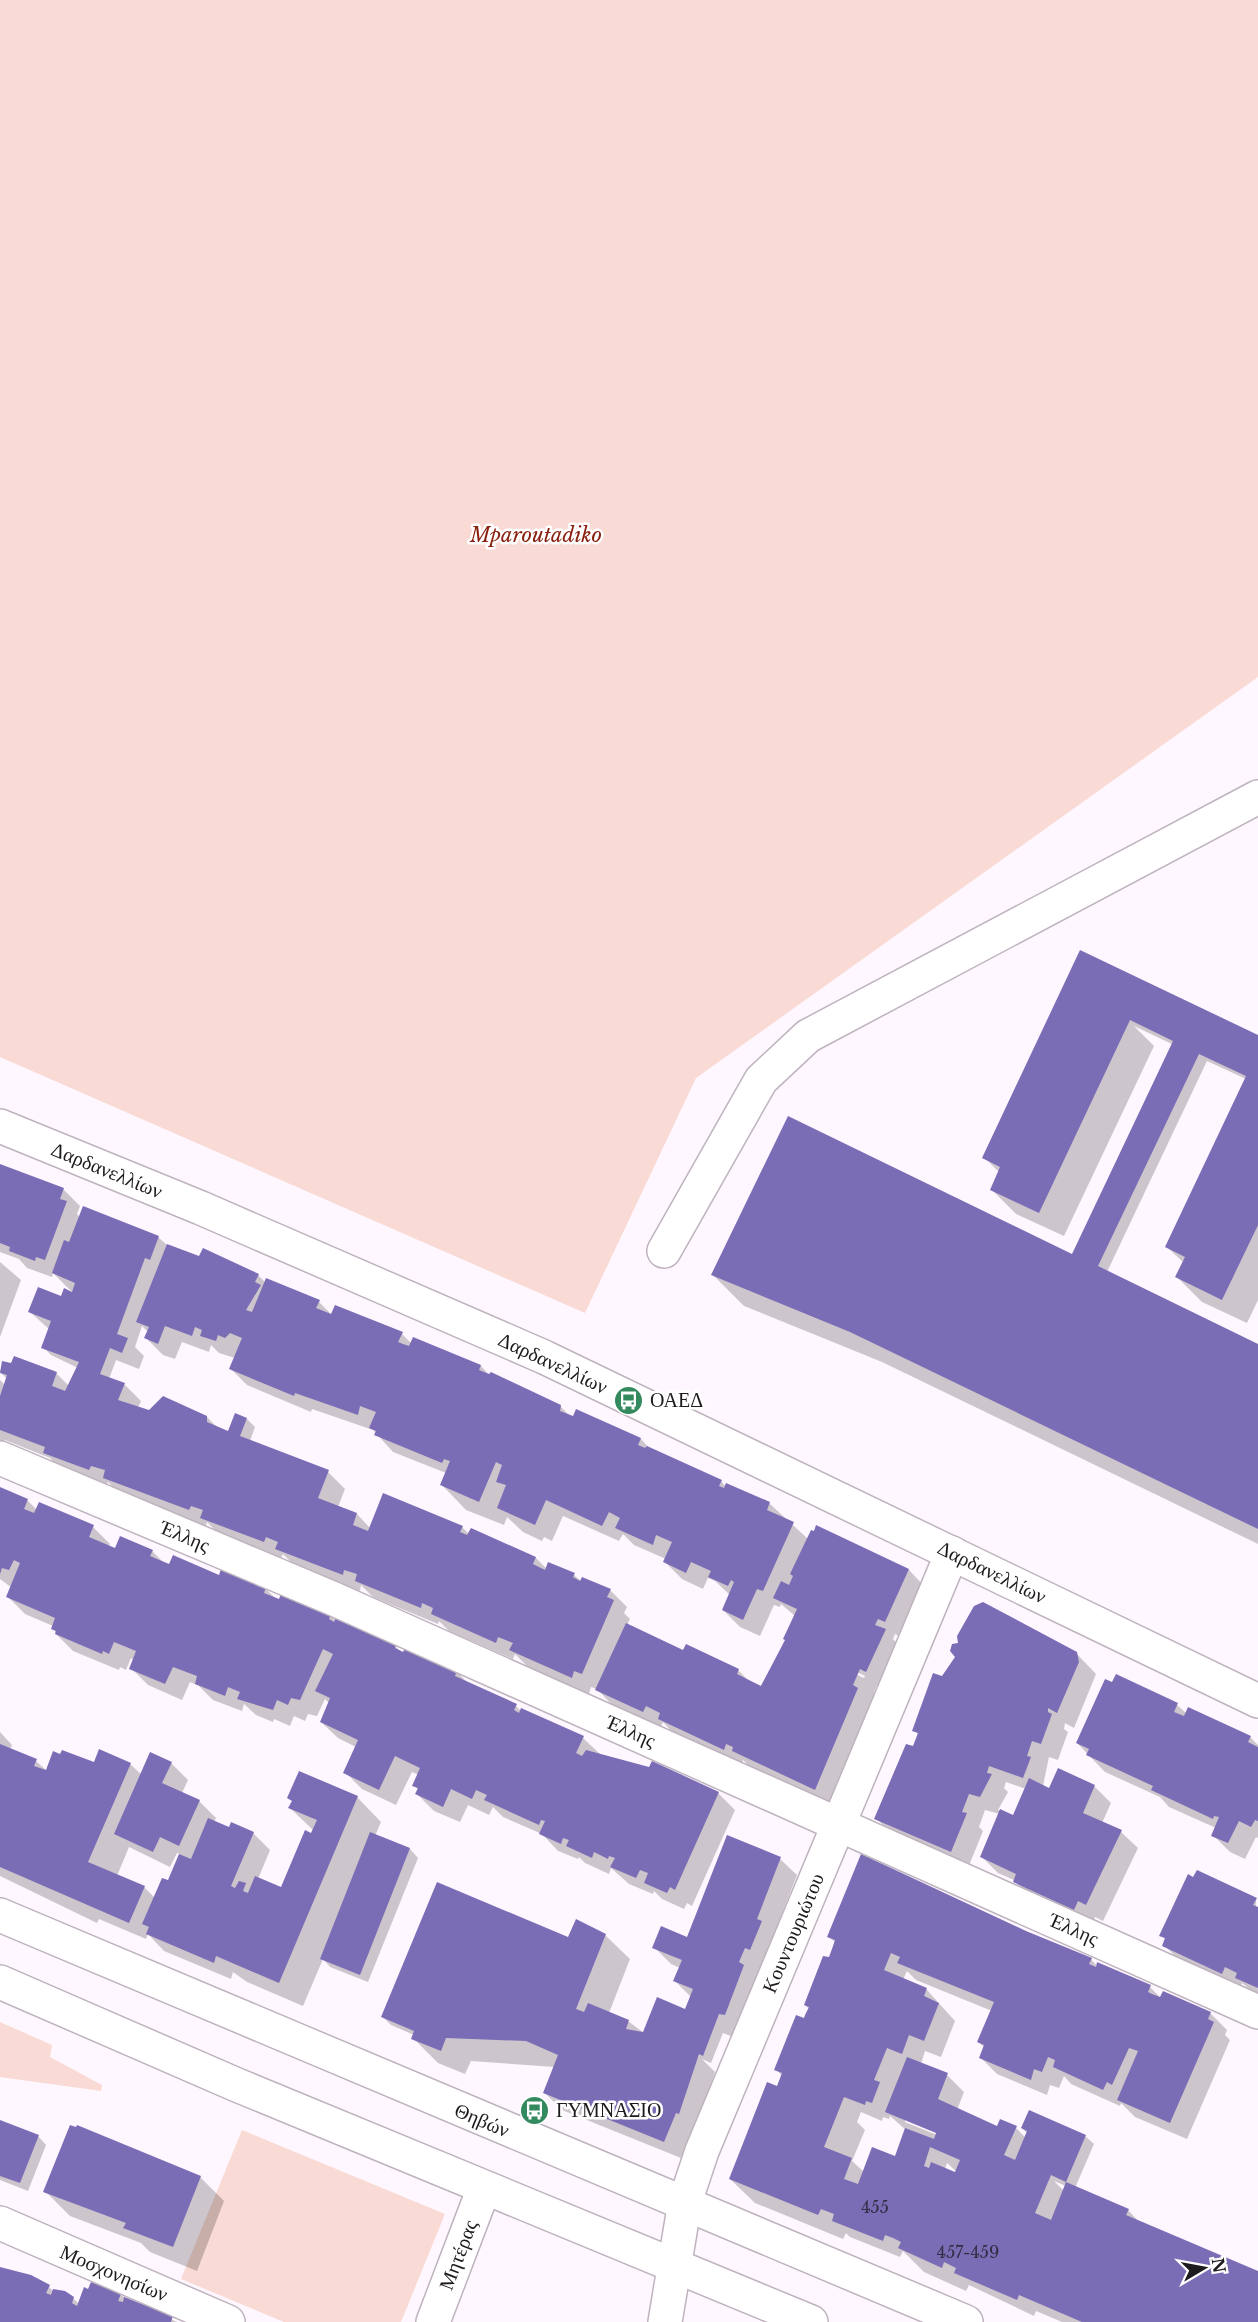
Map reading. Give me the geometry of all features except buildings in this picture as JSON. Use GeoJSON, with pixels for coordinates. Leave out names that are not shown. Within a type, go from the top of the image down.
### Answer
{"type":"FeatureCollection","features":[{"type":"Feature","properties":{"kind":"street"},"geometry":{"type":"LineString","coordinates":[[664,1251],[761,1080],[808,1036],[1258,797]]}},
{"type":"Feature","properties":{"kind":"street","name":"Δαρδανελλίων"},"geometry":{"type":"LineString","coordinates":[[0,1126],[201,1208],[544,1357],[1258,1701]]}},
{"type":"Feature","properties":{"kind":"street","name":"Έλλης"},"geometry":{"type":"LineString","coordinates":[[0,1458],[334,1599],[1258,2012]]}},
{"type":"Feature","properties":{"kind":"street","name":"Κουντουριώτου"},"geometry":{"type":"LineString","coordinates":[[665,2322],[672,2266],[685,2202],[702,2151],[952,1553]]}},
{"type":"Feature","properties":{"kind":"street","name":"Θηβών"},"geometry":{"type":"LineString","coordinates":[[0,1915],[966,2322]]}},
{"type":"Feature","properties":{"kind":"street"},"geometry":{"type":"LineString","coordinates":[[0,1982],[237,2085],[811,2322]]}},
{"type":"Feature","properties":{"kind":"street","name":"Μητέρας"},"geometry":{"type":"LineString","coordinates":[[432,2322],[484,2188]]}},
{"type":"Feature","properties":{"kind":"street","name":"Μοσχονησίων"},"geometry":{"type":"LineString","coordinates":[[0,2223],[228,2322]]}},
{"type":"Feature","properties":{"kind":"green space","name":"Mparoutadiko"},"geometry":{"type":"Polygon","coordinates":[[[0,0],[1258,0],[1258,677],[696,1078],[585,1313],[0,1057],[0,0]]]}},
{"type":"Feature","properties":{"kind":"green space"},"geometry":{"type":"Polygon","coordinates":[[[0,2022],[52,2045],[50,2057],[102,2085],[101,2091],[0,2077],[0,2022]]]}},
{"type":"Feature","properties":{"kind":"green space"},"geometry":{"type":"Polygon","coordinates":[[[242,2130],[445,2214],[401,2322],[284,2322],[181,2279],[242,2130]]]}},
{"type":"Feature","properties":{"kind":"place","name":"ΟΑΕΔ"},"geometry":{"type":"Point","coordinates":[629,1400]}},
{"type":"Feature","properties":{"kind":"place","name":"ΓΥΜΝΑΣΙΟ"},"geometry":{"type":"Point","coordinates":[535,2110]}}]}
